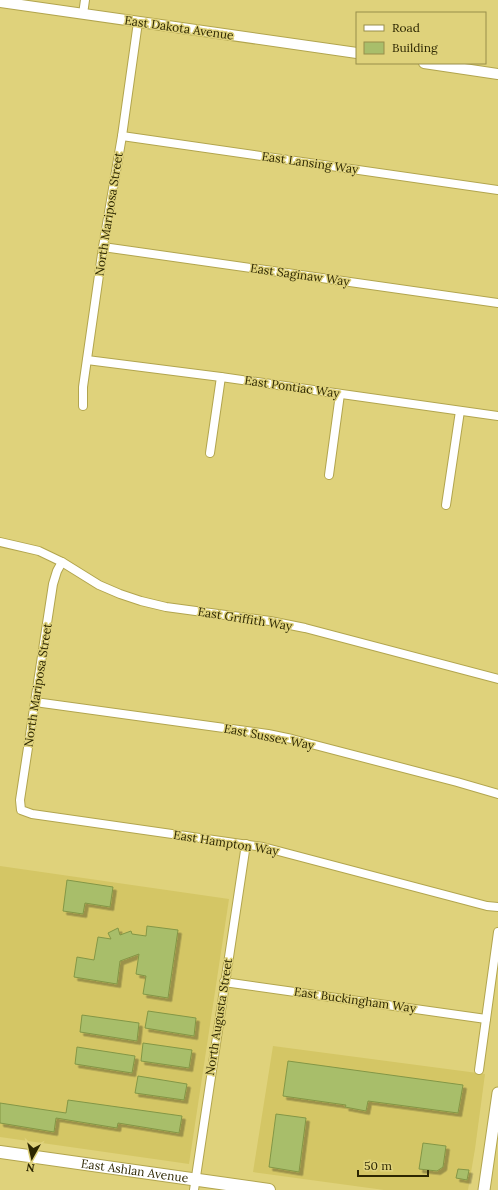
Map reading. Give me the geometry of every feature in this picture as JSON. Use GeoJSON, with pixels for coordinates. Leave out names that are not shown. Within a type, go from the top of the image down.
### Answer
{"type":"FeatureCollection","features":[{"type":"Feature","properties":{"kind":"main road"},"geometry":{"type":"LineString","coordinates":[[484,1190],[498,1093]]}},
{"type":"Feature","properties":{"kind":"main road","name":"East Ashlan Avenue"},"geometry":{"type":"LineString","coordinates":[[0,1152],[195,1185],[270,1190]]}},
{"type":"Feature","properties":{"kind":"street"},"geometry":{"type":"LineString","coordinates":[[82,14],[85,0]]}},
{"type":"Feature","properties":{"kind":"street","name":"East Dakota Avenue"},"geometry":{"type":"LineString","coordinates":[[0,2],[356,53]]}},
{"type":"Feature","properties":{"kind":"street","name":"North Mariposa Street"},"geometry":{"type":"LineString","coordinates":[[83,406],[83,387],[103,247],[122,136],[138,22]]}},
{"type":"Feature","properties":{"kind":"street"},"geometry":{"type":"LineString","coordinates":[[431,64],[498,74]]}},
{"type":"Feature","properties":{"kind":"street","name":"East Lansing Way"},"geometry":{"type":"LineString","coordinates":[[122,136],[498,190]]}},
{"type":"Feature","properties":{"kind":"street","name":"East Saginaw Way"},"geometry":{"type":"LineString","coordinates":[[103,247],[498,303]]}},
{"type":"Feature","properties":{"kind":"street","name":"East Pontiac Way"},"geometry":{"type":"LineString","coordinates":[[87,360],[221,377],[498,416]]}},
{"type":"Feature","properties":{"kind":"street"},"geometry":{"type":"LineString","coordinates":[[210,454],[221,377]]}},
{"type":"Feature","properties":{"kind":"street"},"geometry":{"type":"LineString","coordinates":[[329,475],[340,394]]}},
{"type":"Feature","properties":{"kind":"street"},"geometry":{"type":"LineString","coordinates":[[446,505],[460,411]]}},
{"type":"Feature","properties":{"kind":"street","name":"East Griffith Way"},"geometry":{"type":"LineString","coordinates":[[0,542],[38,550],[62,562],[99,585],[141,601],[166,607],[305,628],[498,679]]}},
{"type":"Feature","properties":{"kind":"street","name":"North Mariposa Street"},"geometry":{"type":"LineString","coordinates":[[21,810],[20,800],[53,584],[57,571],[62,562]]}},
{"type":"Feature","properties":{"kind":"street","name":"East Sussex Way"},"geometry":{"type":"LineString","coordinates":[[35,702],[268,734],[450,780],[498,794]]}},
{"type":"Feature","properties":{"kind":"street","name":"East Hampton Way"},"geometry":{"type":"LineString","coordinates":[[21,810],[32,814],[262,846],[471,902],[498,907]]}},
{"type":"Feature","properties":{"kind":"street","name":"North Augusta Street"},"geometry":{"type":"LineString","coordinates":[[195,1185],[224,982],[246,844]]}},
{"type":"Feature","properties":{"kind":"street"},"geometry":{"type":"LineString","coordinates":[[479,1070],[498,932]]}},
{"type":"Feature","properties":{"kind":"street","name":"East Buckingham Way"},"geometry":{"type":"LineString","coordinates":[[224,982],[486,1019]]}},
{"type":"Feature","properties":{"kind":"shaded area"},"geometry":{"type":"Polygon","coordinates":[[[0,866],[229,899],[189,1164],[0,1137],[0,866]]]}},
{"type":"Feature","properties":{"kind":"shaded area"},"geometry":{"type":"Polygon","coordinates":[[[273,1046],[485,1074],[468,1190],[384,1190],[253,1172],[273,1046]]]}},
{"type":"Feature","properties":{"kind":"building"},"geometry":{"type":"Polygon","coordinates":[[[67,880],[113,887],[110,907],[85,903],[83,914],[63,911],[67,880]]]}},
{"type":"Feature","properties":{"kind":"building"},"geometry":{"type":"Polygon","coordinates":[[[147,926],[178,930],[168,998],[143,994],[146,976],[136,974],[139,954],[120,961],[117,984],[74,977],[77,957],[94,960],[98,937],[111,939],[108,933],[118,928],[120,935],[131,931],[132,934],[146,936],[147,926]]]}},
{"type":"Feature","properties":{"kind":"building"},"geometry":{"type":"Polygon","coordinates":[[[148,1011],[196,1018],[194,1036],[145,1028],[148,1011]]]}},
{"type":"Feature","properties":{"kind":"building"},"geometry":{"type":"Polygon","coordinates":[[[82,1015],[139,1023],[137,1041],[80,1032],[82,1015]]]}},
{"type":"Feature","properties":{"kind":"building"},"geometry":{"type":"Polygon","coordinates":[[[143,1043],[192,1050],[189,1068],[141,1061],[143,1043]]]}},
{"type":"Feature","properties":{"kind":"building"},"geometry":{"type":"Polygon","coordinates":[[[77,1047],[135,1056],[132,1073],[75,1064],[77,1047]]]}},
{"type":"Feature","properties":{"kind":"building"},"geometry":{"type":"Polygon","coordinates":[[[288,1061],[463,1085],[458,1113],[368,1101],[366,1111],[345,1107],[346,1105],[283,1096],[288,1061]]]}},
{"type":"Feature","properties":{"kind":"building"},"geometry":{"type":"Polygon","coordinates":[[[138,1076],[187,1084],[184,1100],[135,1093],[138,1076]]]}},
{"type":"Feature","properties":{"kind":"building"},"geometry":{"type":"Polygon","coordinates":[[[68,1100],[182,1116],[179,1133],[118,1123],[117,1128],[56,1118],[54,1132],[0,1123],[0,1103],[66,1113],[68,1100]]]}},
{"type":"Feature","properties":{"kind":"building"},"geometry":{"type":"Polygon","coordinates":[[[276,1114],[306,1118],[299,1172],[269,1167],[276,1114]]]}},
{"type":"Feature","properties":{"kind":"building"},"geometry":{"type":"Polygon","coordinates":[[[423,1143],[446,1146],[443,1167],[437,1171],[419,1169],[423,1143]]]}},
{"type":"Feature","properties":{"kind":"building"},"geometry":{"type":"Polygon","coordinates":[[[458,1169],[469,1170],[467,1180],[456,1178],[458,1169]]]}}]}
